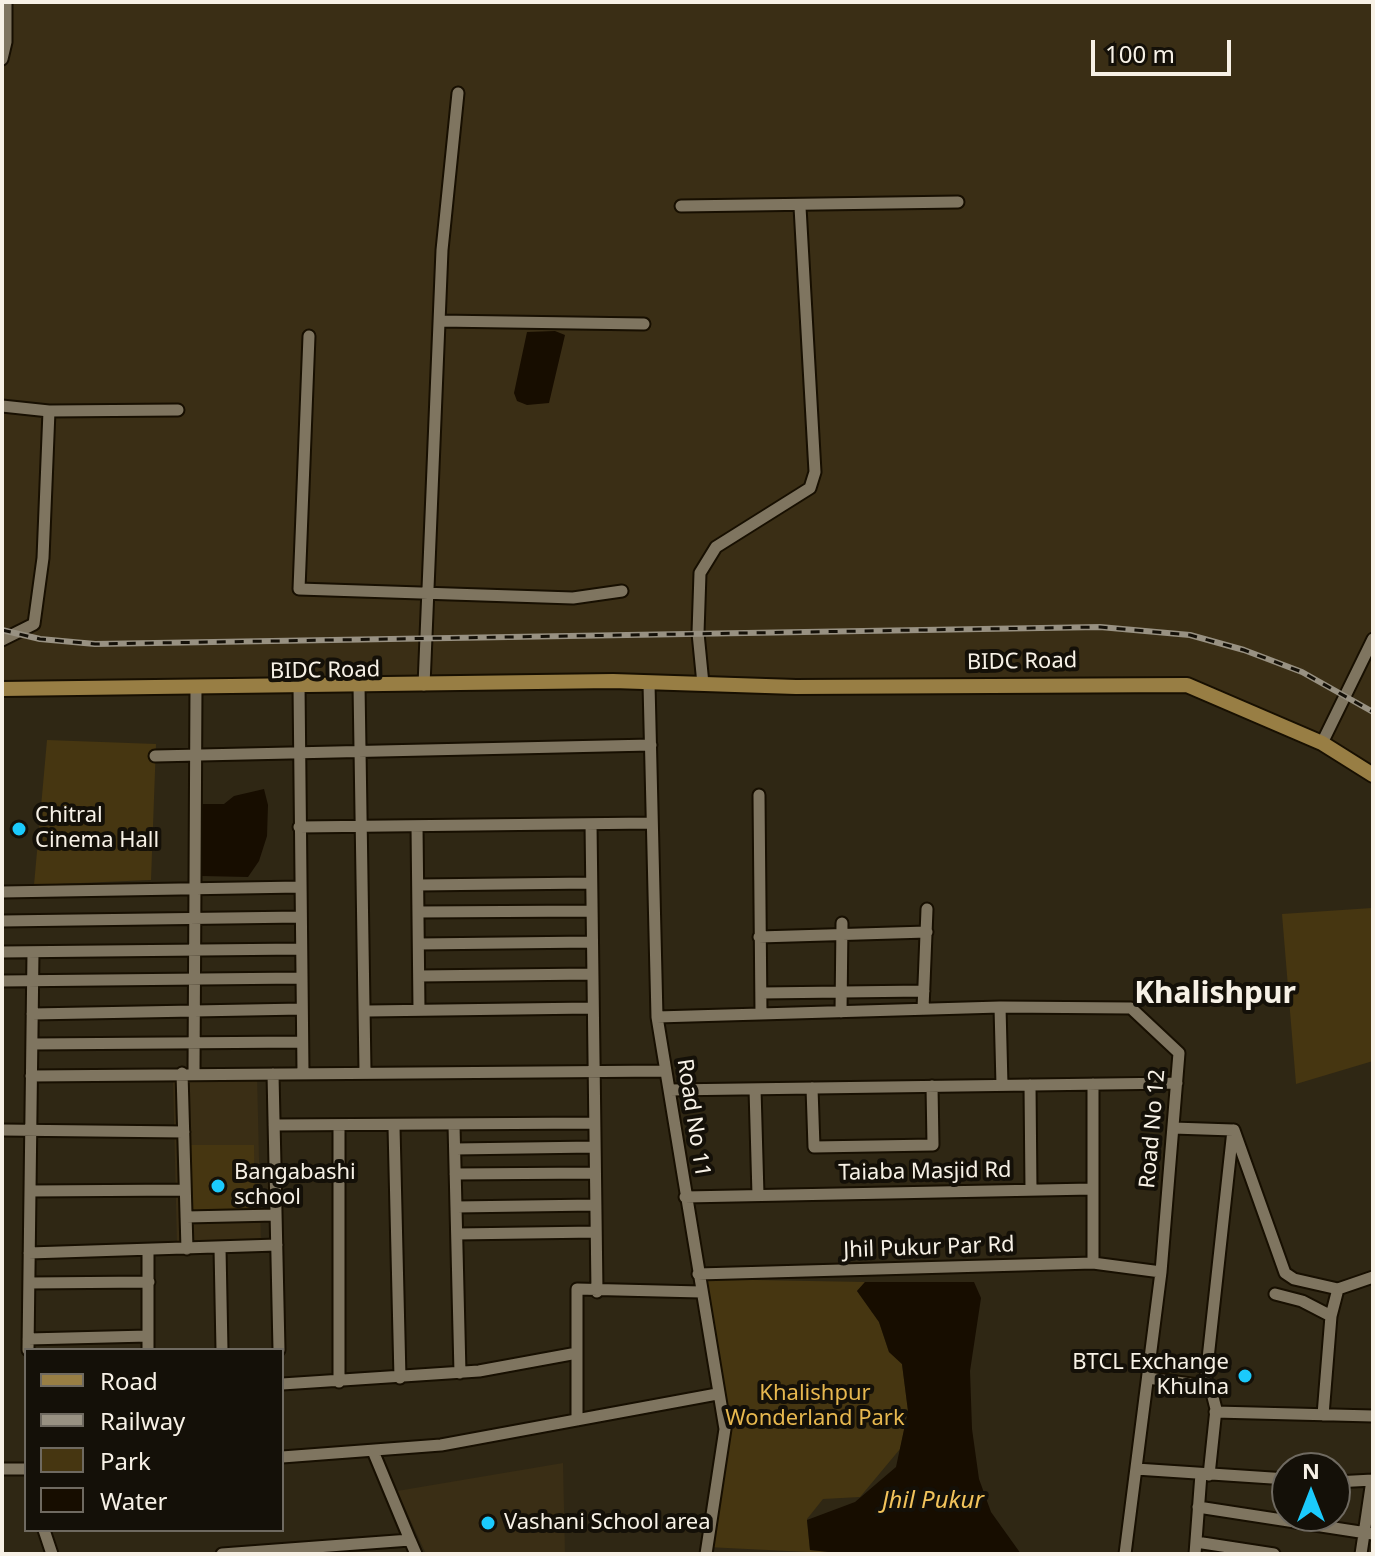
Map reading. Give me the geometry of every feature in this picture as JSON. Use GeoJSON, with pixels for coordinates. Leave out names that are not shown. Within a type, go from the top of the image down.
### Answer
{"type":"FeatureCollection","features":[{"type":"Feature","properties":{"kind":"main road","name":"BIDC Road"},"geometry":{"type":"LineString","coordinates":[[359,689],[613,681],[796,687],[1187,685],[1322,743],[1373,775]]}},
{"type":"Feature","properties":{"kind":"main road","name":"BIDC Road"},"geometry":{"type":"LineString","coordinates":[[2,689],[615,689],[649,684]]}},
{"type":"Feature","properties":{"kind":"main road","name":"BIDC Road"},"geometry":{"type":"LineString","coordinates":[[2,698],[196,691]]}},
{"type":"Feature","properties":{"kind":"street"},"geometry":{"type":"LineString","coordinates":[[2,59],[6,42],[6,2]]}},
{"type":"Feature","properties":{"kind":"street"},"geometry":{"type":"LineString","coordinates":[[424,685],[439,321],[458,93]]}},
{"type":"Feature","properties":{"kind":"street"},"geometry":{"type":"LineString","coordinates":[[681,206],[800,207],[958,202]]}},
{"type":"Feature","properties":{"kind":"street"},"geometry":{"type":"LineString","coordinates":[[703,684],[698,633],[700,573],[716,547],[810,488],[815,472],[800,207]]}},
{"type":"Feature","properties":{"kind":"street"},"geometry":{"type":"LineString","coordinates":[[439,321],[644,324]]}},
{"type":"Feature","properties":{"kind":"street"},"geometry":{"type":"LineString","coordinates":[[309,336],[299,589],[573,598],[622,591]]}},
{"type":"Feature","properties":{"kind":"street"},"geometry":{"type":"LineString","coordinates":[[2,406],[49,411],[178,410]]}},
{"type":"Feature","properties":{"kind":"street"},"geometry":{"type":"LineString","coordinates":[[2,640],[34,624],[43,558],[49,411]]}},
{"type":"Feature","properties":{"kind":"street"},"geometry":{"type":"LineString","coordinates":[[1322,743],[1373,639]]}},
{"type":"Feature","properties":{"kind":"street","name":"Road No 11"},"geometry":{"type":"LineString","coordinates":[[649,684],[657,1017],[725,1429],[706,1554]]}},
{"type":"Feature","properties":{"kind":"street"},"geometry":{"type":"LineString","coordinates":[[359,689],[365,1071]]}},
{"type":"Feature","properties":{"kind":"street"},"geometry":{"type":"LineString","coordinates":[[298,690],[303,1072]]}},
{"type":"Feature","properties":{"kind":"street"},"geometry":{"type":"LineString","coordinates":[[187,1249],[184,1132],[188,1072],[194,1041],[196,691]]}},
{"type":"Feature","properties":{"kind":"street"},"geometry":{"type":"LineString","coordinates":[[155,756],[195,758],[298,752],[651,745]]}},
{"type":"Feature","properties":{"kind":"street"},"geometry":{"type":"LineString","coordinates":[[759,795],[761,1014]]}},
{"type":"Feature","properties":{"kind":"street"},"geometry":{"type":"LineString","coordinates":[[299,827],[651,823]]}},
{"type":"Feature","properties":{"kind":"street"},"geometry":{"type":"LineString","coordinates":[[591,824],[597,1292]]}},
{"type":"Feature","properties":{"kind":"street"},"geometry":{"type":"LineString","coordinates":[[417,826],[419,1010]]}},
{"type":"Feature","properties":{"kind":"street"},"geometry":{"type":"LineString","coordinates":[[418,885],[591,883]]}},
{"type":"Feature","properties":{"kind":"street"},"geometry":{"type":"LineString","coordinates":[[2,892],[300,887]]}},
{"type":"Feature","properties":{"kind":"street"},"geometry":{"type":"LineString","coordinates":[[923,1009],[927,909]]}},
{"type":"Feature","properties":{"kind":"street"},"geometry":{"type":"LineString","coordinates":[[418,912],[591,911]]}},
{"type":"Feature","properties":{"kind":"street"},"geometry":{"type":"LineString","coordinates":[[2,921],[301,917]]}},
{"type":"Feature","properties":{"kind":"street"},"geometry":{"type":"LineString","coordinates":[[759,937],[842,928],[927,932]]}},
{"type":"Feature","properties":{"kind":"street"},"geometry":{"type":"LineString","coordinates":[[841,1012],[842,928]]}},
{"type":"Feature","properties":{"kind":"street"},"geometry":{"type":"LineString","coordinates":[[419,944],[591,942]]}},
{"type":"Feature","properties":{"kind":"street"},"geometry":{"type":"LineString","coordinates":[[2,952],[301,949]]}},
{"type":"Feature","properties":{"kind":"street"},"geometry":{"type":"LineString","coordinates":[[33,952],[28,1345],[148,1336]]}},
{"type":"Feature","properties":{"kind":"street"},"geometry":{"type":"LineString","coordinates":[[419,976],[591,974]]}},
{"type":"Feature","properties":{"kind":"street"},"geometry":{"type":"LineString","coordinates":[[2,981],[301,978]]}},
{"type":"Feature","properties":{"kind":"street"},"geometry":{"type":"LineString","coordinates":[[761,993],[924,991]]}},
{"type":"Feature","properties":{"kind":"street"},"geometry":{"type":"LineString","coordinates":[[1000,1007],[1002,1085]]}},
{"type":"Feature","properties":{"kind":"street","name":"Road No 12"},"geometry":{"type":"LineString","coordinates":[[657,1017],[1000,1007],[1137,1010],[1179,1053],[1161,1272],[1125,1554]]}},
{"type":"Feature","properties":{"kind":"street"},"geometry":{"type":"LineString","coordinates":[[368,1011],[591,1008]]}},
{"type":"Feature","properties":{"kind":"street"},"geometry":{"type":"LineString","coordinates":[[32,1014],[302,1009]]}},
{"type":"Feature","properties":{"kind":"street"},"geometry":{"type":"LineString","coordinates":[[32,1044],[302,1042]]}},
{"type":"Feature","properties":{"kind":"street"},"geometry":{"type":"LineString","coordinates":[[31,1076],[188,1072],[666,1071]]}},
{"type":"Feature","properties":{"kind":"street"},"geometry":{"type":"LineString","coordinates":[[273,1074],[279,1348]]}},
{"type":"Feature","properties":{"kind":"street"},"geometry":{"type":"LineString","coordinates":[[669,1090],[1177,1083]]}},
{"type":"Feature","properties":{"kind":"street"},"geometry":{"type":"LineString","coordinates":[[1093,1084],[1093,1263]]}},
{"type":"Feature","properties":{"kind":"street"},"geometry":{"type":"LineString","coordinates":[[1030,1085],[1031,1190]]}},
{"type":"Feature","properties":{"kind":"street"},"geometry":{"type":"LineString","coordinates":[[812,1088],[814,1147],[933,1145],[932,1086]]}},
{"type":"Feature","properties":{"kind":"street"},"geometry":{"type":"LineString","coordinates":[[755,1089],[758,1195]]}},
{"type":"Feature","properties":{"kind":"street"},"geometry":{"type":"LineString","coordinates":[[274,1125],[394,1127],[593,1123]]}},
{"type":"Feature","properties":{"kind":"street"},"geometry":{"type":"LineString","coordinates":[[454,1125],[460,1373]]}},
{"type":"Feature","properties":{"kind":"street"},"geometry":{"type":"LineString","coordinates":[[339,1127],[339,1382]]}},
{"type":"Feature","properties":{"kind":"street"},"geometry":{"type":"LineString","coordinates":[[394,1127],[400,1378]]}},
{"type":"Feature","properties":{"kind":"street"},"geometry":{"type":"LineString","coordinates":[[1173,1128],[1233,1130]]}},
{"type":"Feature","properties":{"kind":"street"},"geometry":{"type":"LineString","coordinates":[[2,1130],[184,1132]]}},
{"type":"Feature","properties":{"kind":"street"},"geometry":{"type":"LineString","coordinates":[[1233,1130],[1285,1273],[1294,1279],[1338,1289],[1373,1277]]}},
{"type":"Feature","properties":{"kind":"street"},"geometry":{"type":"LineString","coordinates":[[1205,1386],[1233,1130]]}},
{"type":"Feature","properties":{"kind":"street"},"geometry":{"type":"LineString","coordinates":[[455,1149],[594,1147]]}},
{"type":"Feature","properties":{"kind":"street"},"geometry":{"type":"LineString","coordinates":[[455,1174],[594,1173]]}},
{"type":"Feature","properties":{"kind":"street","name":"Taiaba Masjid Rd"},"geometry":{"type":"LineString","coordinates":[[685,1197],[1092,1189]]}},
{"type":"Feature","properties":{"kind":"street"},"geometry":{"type":"LineString","coordinates":[[30,1191],[185,1190]]}},
{"type":"Feature","properties":{"kind":"street"},"geometry":{"type":"LineString","coordinates":[[456,1207],[595,1205]]}},
{"type":"Feature","properties":{"kind":"street"},"geometry":{"type":"LineString","coordinates":[[186,1217],[276,1215]]}},
{"type":"Feature","properties":{"kind":"street"},"geometry":{"type":"LineString","coordinates":[[457,1234],[596,1232]]}},
{"type":"Feature","properties":{"kind":"street"},"geometry":{"type":"LineString","coordinates":[[29,1253],[277,1245]]}},
{"type":"Feature","properties":{"kind":"street"},"geometry":{"type":"LineString","coordinates":[[220,1248],[222,1348]]}},
{"type":"Feature","properties":{"kind":"street"},"geometry":{"type":"LineString","coordinates":[[148,1250],[148,1348]]}},
{"type":"Feature","properties":{"kind":"street","name":"Jhil Pukur Par Rd"},"geometry":{"type":"LineString","coordinates":[[698,1274],[1093,1263],[1161,1272]]}},
{"type":"Feature","properties":{"kind":"street"},"geometry":{"type":"LineString","coordinates":[[29,1283],[149,1282]]}},
{"type":"Feature","properties":{"kind":"street"},"geometry":{"type":"LineString","coordinates":[[577,1420],[577,1289],[597,1292],[701,1292]]}},
{"type":"Feature","properties":{"kind":"street"},"geometry":{"type":"LineString","coordinates":[[1323,1415],[1331,1316],[1338,1289]]}},
{"type":"Feature","properties":{"kind":"street"},"geometry":{"type":"LineString","coordinates":[[1275,1294],[1302,1301],[1331,1316]]}},
{"type":"Feature","properties":{"kind":"street"},"geometry":{"type":"LineString","coordinates":[[284,1384],[460,1373],[577,1353]]}},
{"type":"Feature","properties":{"kind":"street"},"geometry":{"type":"LineString","coordinates":[[1148,1378],[1205,1386],[1212,1393],[1215,1412],[1198,1507],[1195,1548],[1274,1554]]}},
{"type":"Feature","properties":{"kind":"street"},"geometry":{"type":"LineString","coordinates":[[284,1457],[441,1445],[717,1394]]}},
{"type":"Feature","properties":{"kind":"street"},"geometry":{"type":"LineString","coordinates":[[1215,1412],[1373,1416]]}},
{"type":"Feature","properties":{"kind":"street"},"geometry":{"type":"LineString","coordinates":[[373,1451],[416,1554]]}},
{"type":"Feature","properties":{"kind":"street"},"geometry":{"type":"LineString","coordinates":[[2,1469],[24,1469]]}},
{"type":"Feature","properties":{"kind":"street"},"geometry":{"type":"LineString","coordinates":[[1136,1469],[1271,1478]]}},
{"type":"Feature","properties":{"kind":"street"},"geometry":{"type":"LineString","coordinates":[[1351,1481],[1372,1480],[1369,1534],[1361,1554]]}},
{"type":"Feature","properties":{"kind":"street"},"geometry":{"type":"LineString","coordinates":[[1198,1507],[1369,1534]]}},
{"type":"Feature","properties":{"kind":"street"},"geometry":{"type":"LineString","coordinates":[[45,1532],[52,1554]]}},
{"type":"Feature","properties":{"kind":"street"},"geometry":{"type":"LineString","coordinates":[[222,1554],[325,1550],[410,1540]]}},
{"type":"Feature","properties":{"kind":"shaded area"},"geometry":{"type":"Polygon","coordinates":[[[2,2],[1373,2],[1373,768],[1185,681],[1138,677],[2,689],[2,2]]]}},
{"type":"Feature","properties":{"kind":"shaded area","name":"Bangabashi school"},"geometry":{"type":"Polygon","coordinates":[[[257,1074],[261,1243],[177,1246],[173,1078],[257,1074]]]}},
{"type":"Feature","properties":{"kind":"shaded area","name":"Vashani School area"},"geometry":{"type":"Polygon","coordinates":[[[563,1463],[565,1554],[426,1554],[397,1491],[563,1463]]]}},
{"type":"Feature","properties":{"kind":"green space"},"geometry":{"type":"Polygon","coordinates":[[[47,740],[156,744],[151,880],[34,885],[47,740]]]}},
{"type":"Feature","properties":{"kind":"green space"},"geometry":{"type":"Polygon","coordinates":[[[1372,908],[1373,1061],[1296,1084],[1282,914],[1372,908]]]}},
{"type":"Feature","properties":{"kind":"green space"},"geometry":{"type":"Polygon","coordinates":[[[188,1145],[254,1145],[255,1212],[188,1213],[188,1145]]]}},
{"type":"Feature","properties":{"kind":"green space","name":"Khalishpur Wonderland Park"},"geometry":{"type":"Polygon","coordinates":[[[699,1279],[865,1282],[857,1291],[879,1322],[889,1352],[902,1364],[908,1411],[900,1449],[860,1497],[823,1499],[807,1519],[810,1550],[848,1554],[707,1547],[725,1429],[699,1279]]]}},
{"type":"Feature","properties":{"kind":"water"},"geometry":{"type":"Polygon","coordinates":[[[555,331],[565,335],[549,403],[527,405],[517,401],[514,393],[527,332],[555,331]]]}},
{"type":"Feature","properties":{"kind":"water"},"geometry":{"type":"Polygon","coordinates":[[[264,789],[268,805],[267,836],[259,861],[248,877],[202,876],[202,804],[224,804],[234,796],[264,789]]]}},
{"type":"Feature","properties":{"kind":"water","name":"Jhil Pukur"},"geometry":{"type":"Polygon","coordinates":[[[865,1282],[974,1282],[981,1298],[970,1371],[972,1429],[979,1479],[991,1512],[1021,1554],[848,1554],[810,1550],[807,1520],[855,1502],[896,1467],[908,1411],[902,1364],[889,1352],[879,1322],[857,1291],[865,1282]]]}},
{"type":"Feature","properties":{"kind":"railway"},"geometry":{"type":"LineString","coordinates":[[2,630],[40,639],[95,644],[1100,627],[1190,635],[1244,650],[1302,672],[1373,712]]}},
{"type":"Feature","properties":{"kind":"place","name":"Chitral Cinema Hall"},"geometry":{"type":"Point","coordinates":[19,829]}},
{"type":"Feature","properties":{"kind":"place","name":"Bangabashi school"},"geometry":{"type":"Point","coordinates":[218,1186]}},
{"type":"Feature","properties":{"kind":"place","name":"BTCL Exchange Khulna"},"geometry":{"type":"Point","coordinates":[1245,1376]}},
{"type":"Feature","properties":{"kind":"place","name":"Vashani School area"},"geometry":{"type":"Point","coordinates":[488,1523]}},
{"type":"Feature","properties":{"kind":"district","name":"Khalishpur"},"geometry":{"type":"Point","coordinates":[1215,994]}}]}
